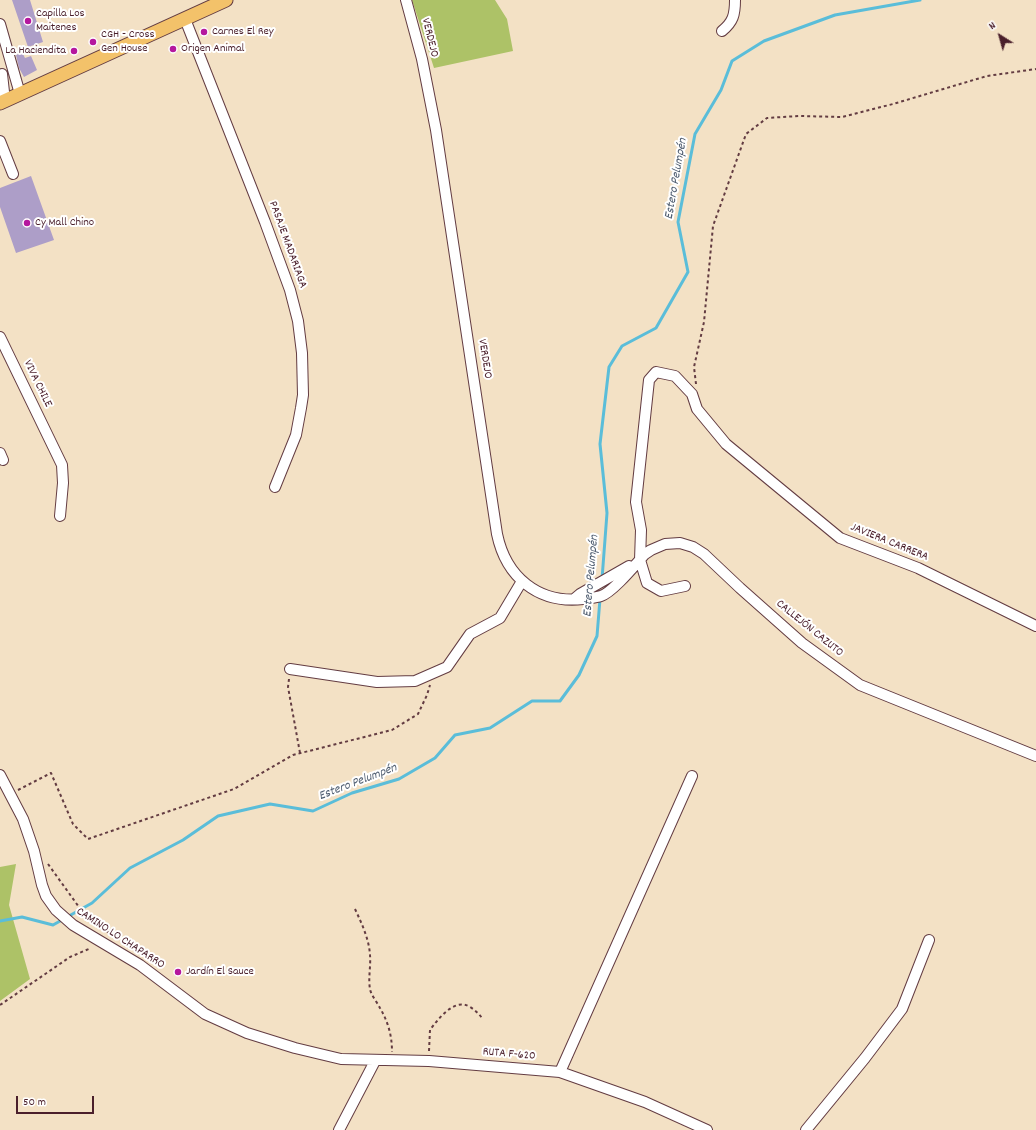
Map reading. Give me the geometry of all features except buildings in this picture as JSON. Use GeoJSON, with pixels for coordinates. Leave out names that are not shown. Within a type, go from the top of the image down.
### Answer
{"type":"FeatureCollection","features":[{"type":"Feature","properties":{"kind":"main road"},"geometry":{"type":"LineString","coordinates":[[3,102],[226,0]]}},
{"type":"Feature","properties":{"kind":"street","name":"VERDEJO"},"geometry":{"type":"LineString","coordinates":[[406,0],[422,59],[436,130],[499,544],[507,563],[512,571],[522,581],[543,594],[573,600]]}},
{"type":"Feature","properties":{"kind":"street"},"geometry":{"type":"LineString","coordinates":[[722,31],[731,24],[735,10],[735,0]]}},
{"type":"Feature","properties":{"kind":"street","name":"PASAJE MADARIAGA"},"geometry":{"type":"LineString","coordinates":[[185,20],[268,228],[290,290],[298,321],[302,353],[303,395],[296,435],[275,488]]}},
{"type":"Feature","properties":{"kind":"street"},"geometry":{"type":"LineString","coordinates":[[0,24],[20,94]]}},
{"type":"Feature","properties":{"kind":"street"},"geometry":{"type":"LineString","coordinates":[[0,73],[3,102]]}},
{"type":"Feature","properties":{"kind":"street"},"geometry":{"type":"LineString","coordinates":[[0,141],[13,174]]}},
{"type":"Feature","properties":{"kind":"street","name":"VIVA CHILE"},"geometry":{"type":"LineString","coordinates":[[0,336],[62,465],[63,483],[60,516]]}},
{"type":"Feature","properties":{"kind":"street","name":"JAVIERA CARRERA"},"geometry":{"type":"LineString","coordinates":[[640,560],[641,530],[636,502],[649,380],[656,372],[674,376],[692,394],[698,409],[726,444],[840,538],[918,568],[1036,626]]}},
{"type":"Feature","properties":{"kind":"street","name":"CALLEJÓN CAZUTO"},"geometry":{"type":"LineString","coordinates":[[573,600],[580,594],[640,560],[651,550],[665,544],[680,543],[693,547],[704,554],[802,643],[860,685],[1036,756]]}},
{"type":"Feature","properties":{"kind":"street"},"geometry":{"type":"LineString","coordinates":[[640,560],[648,583],[661,591],[685,586]]}},
{"type":"Feature","properties":{"kind":"street"},"geometry":{"type":"LineString","coordinates":[[290,669],[377,682],[415,681],[447,667],[470,634],[500,618],[522,581]]}},
{"type":"Feature","properties":{"kind":"street","name":"CAMINO LO CHAPARRO"},"geometry":{"type":"LineString","coordinates":[[0,775],[23,819],[46,896],[56,910],[73,925],[140,965],[205,1014],[247,1033],[295,1048],[341,1059],[375,1061]]}},
{"type":"Feature","properties":{"kind":"street"},"geometry":{"type":"LineString","coordinates":[[560,1072],[692,776]]}},
{"type":"Feature","properties":{"kind":"street"},"geometry":{"type":"LineString","coordinates":[[806,1130],[865,1058],[902,1009],[929,940]]}},
{"type":"Feature","properties":{"kind":"street"},"geometry":{"type":"LineString","coordinates":[[339,1130],[375,1061]]}},
{"type":"Feature","properties":{"kind":"street","name":"RUTA F-620"},"geometry":{"type":"LineString","coordinates":[[375,1061],[429,1061],[560,1072],[645,1102],[707,1130]]}},
{"type":"Feature","properties":{"kind":"path"},"geometry":{"type":"LineString","coordinates":[[694,367],[704,322],[713,226],[746,134],[767,118],[799,116],[842,117],[893,104],[987,76],[1036,69]]}},
{"type":"Feature","properties":{"kind":"path"},"geometry":{"type":"LineString","coordinates":[[290,669],[288,687],[300,753]]}},
{"type":"Feature","properties":{"kind":"path"},"geometry":{"type":"LineString","coordinates":[[10,794],[51,773],[73,824],[88,839],[234,789],[293,755],[392,730],[418,714],[427,695],[434,672]]}},
{"type":"Feature","properties":{"kind":"path"},"geometry":{"type":"LineString","coordinates":[[46,862],[89,921],[113,935]]}},
{"type":"Feature","properties":{"kind":"path"},"geometry":{"type":"LineString","coordinates":[[355,909],[362,923],[368,944],[370,956],[370,990],[383,1012],[392,1038],[392,1061]]}},
{"type":"Feature","properties":{"kind":"path"},"geometry":{"type":"LineString","coordinates":[[0,1005],[70,957],[88,950],[100,941]]}},
{"type":"Feature","properties":{"kind":"path"},"geometry":{"type":"LineString","coordinates":[[429,1061],[430,1030],[448,1010],[459,1004],[469,1006],[482,1018]]}},
{"type":"Feature","properties":{"kind":"green space"},"geometry":{"type":"Polygon","coordinates":[[[412,0],[495,0],[507,19],[513,51],[434,68],[412,0]]]}},
{"type":"Feature","properties":{"kind":"green space"},"geometry":{"type":"Polygon","coordinates":[[[16,864],[9,905],[30,979],[0,1001],[0,867],[16,864]]]}},
{"type":"Feature","properties":{"kind":"waterway","name":"Estero Pelumpén"},"geometry":{"type":"LineString","coordinates":[[602,579],[607,513],[600,444],[609,367],[622,346],[656,328],[688,272],[678,222],[695,134],[721,90],[732,61],[764,41],[835,15],[920,0]]}},
{"type":"Feature","properties":{"kind":"waterway","name":"Estero Pelumpén"},"geometry":{"type":"LineString","coordinates":[[0,921],[22,917],[53,925],[92,903],[130,868],[183,840],[218,816],[270,804],[313,811],[352,793],[399,779],[435,758],[455,735],[490,728],[532,701],[560,701],[579,675],[597,636],[600,599]]}},
{"type":"Feature","properties":{"kind":"place","name":"Capilla Los Maitenes"},"geometry":{"type":"Point","coordinates":[28,21]}},
{"type":"Feature","properties":{"kind":"place","name":"Carnes El Rey"},"geometry":{"type":"Point","coordinates":[204,32]}},
{"type":"Feature","properties":{"kind":"place","name":"CGH - Cross Gen House"},"geometry":{"type":"Point","coordinates":[93,42]}},
{"type":"Feature","properties":{"kind":"place","name":"Origen Animal"},"geometry":{"type":"Point","coordinates":[173,49]}},
{"type":"Feature","properties":{"kind":"place","name":"La Haciendita"},"geometry":{"type":"Point","coordinates":[74,51]}},
{"type":"Feature","properties":{"kind":"place","name":"Cy Mall Chino"},"geometry":{"type":"Point","coordinates":[27,223]}},
{"type":"Feature","properties":{"kind":"place","name":"Jardín El Sauce"},"geometry":{"type":"Point","coordinates":[178,972]}}]}
